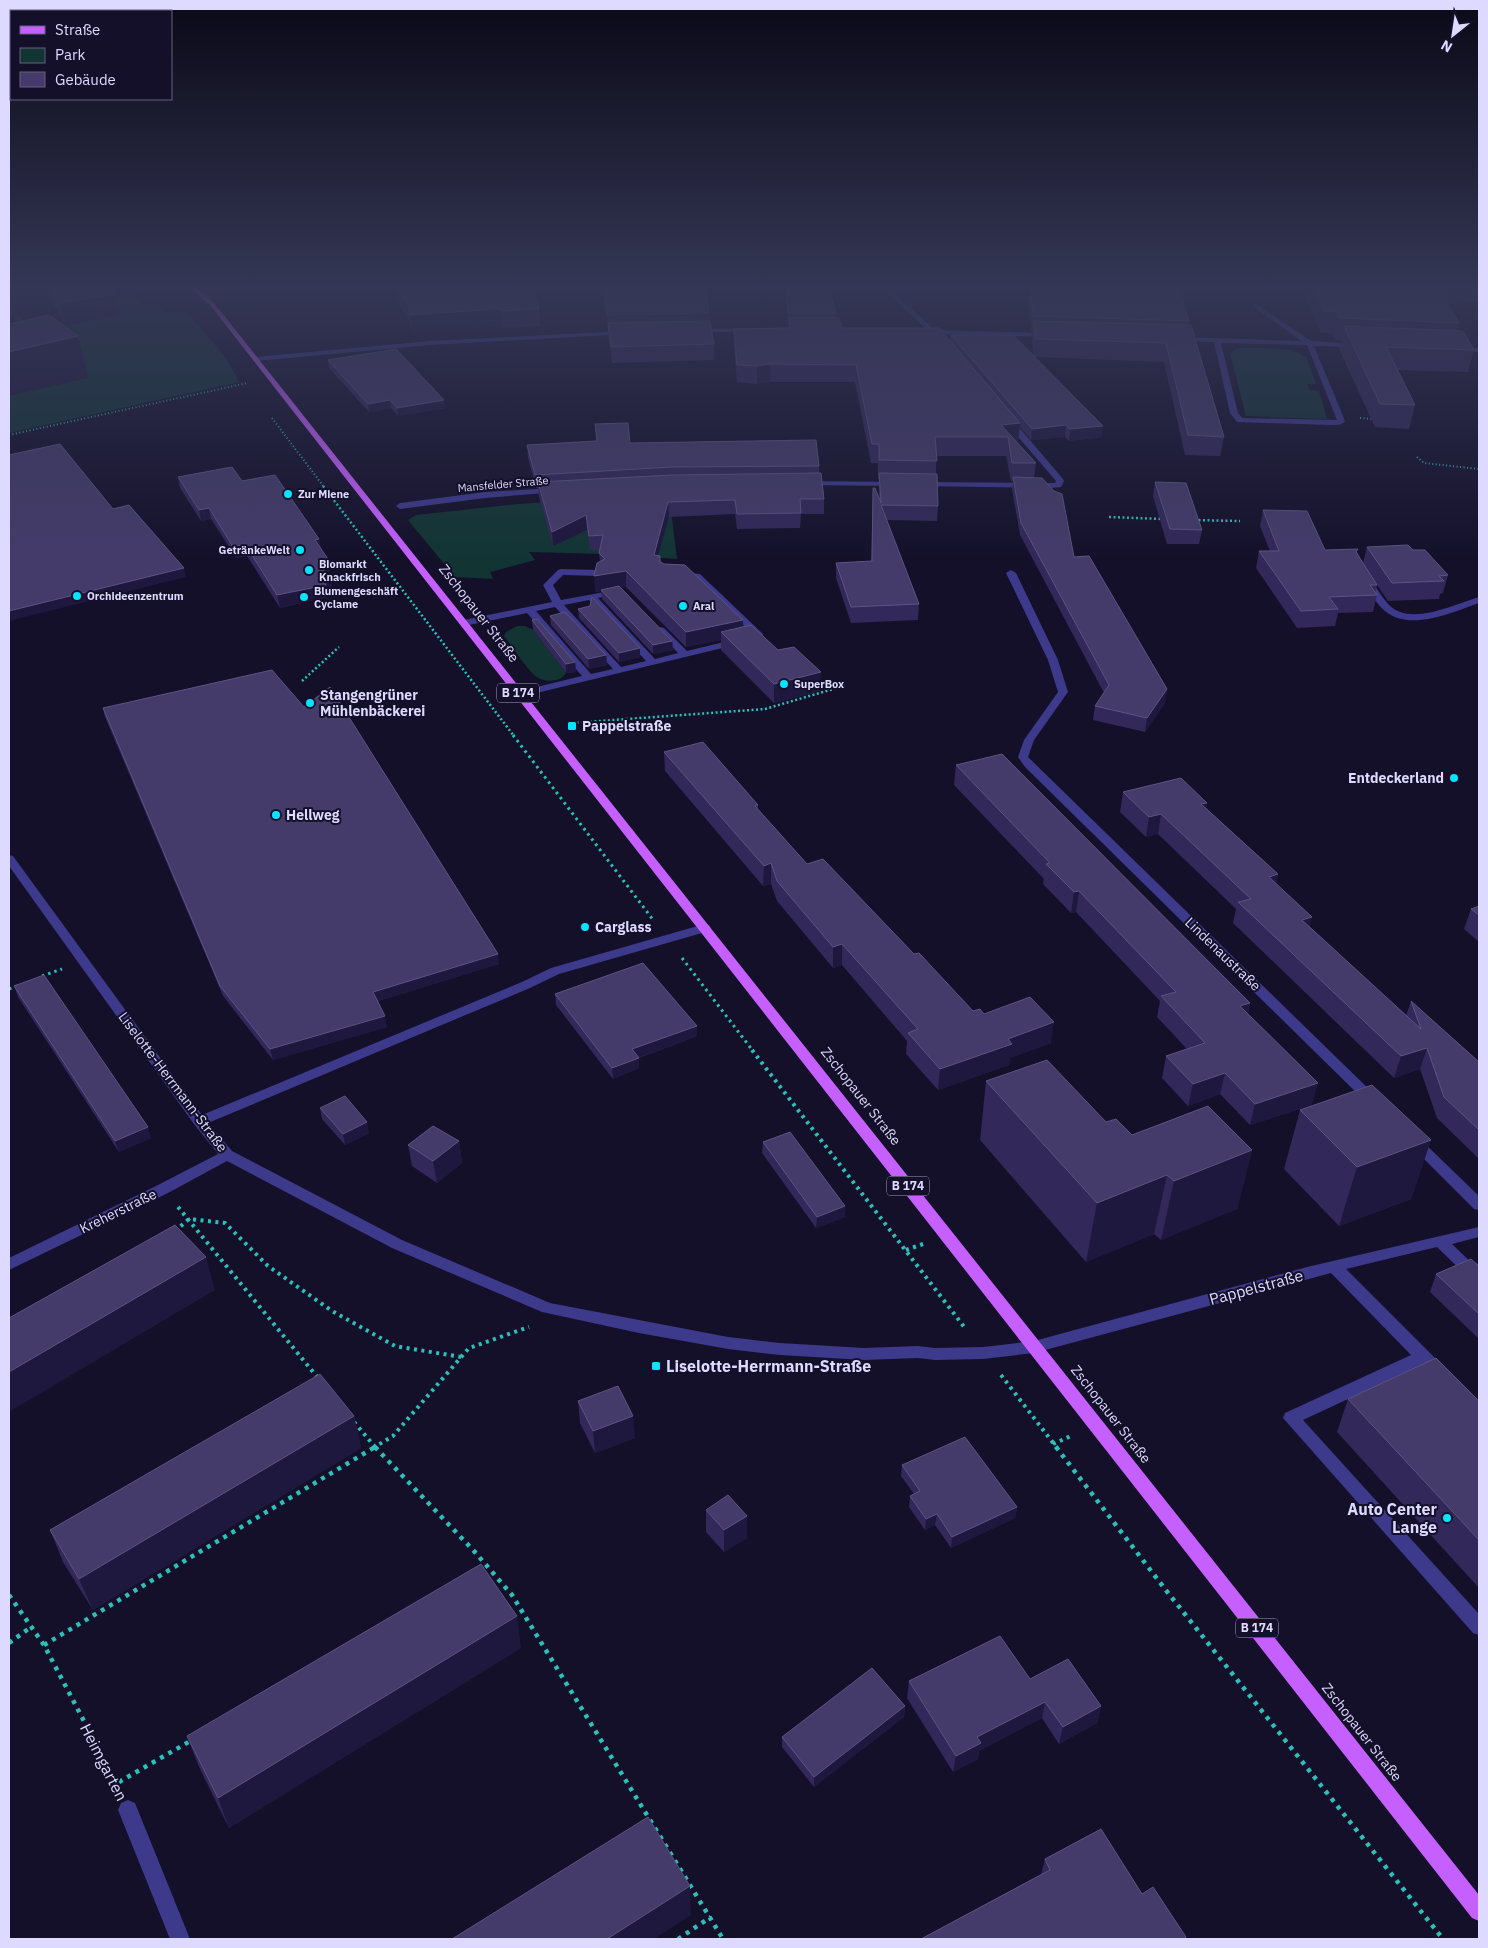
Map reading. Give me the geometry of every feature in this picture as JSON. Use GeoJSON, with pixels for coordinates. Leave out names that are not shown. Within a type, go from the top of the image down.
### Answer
{"type":"FeatureCollection","features":[{"type":"Feature","properties":{"kind":"main road","name":"Zschopauer Straße"},"geometry":{"type":"LineString","coordinates":[[272,379],[1479,1911]]}},
{"type":"Feature","properties":{"kind":"street"},"geometry":{"type":"LineString","coordinates":[[1226,379],[1234,413],[1240,420],[1338,423],[1341,421],[1341,418],[1325,379]]}},
{"type":"Feature","properties":{"kind":"street"},"geometry":{"type":"LineString","coordinates":[[913,484],[1051,486],[1058,484],[1060,481],[1003,414]]}},
{"type":"Feature","properties":{"kind":"street"},"geometry":{"type":"LineString","coordinates":[[798,483],[903,484]]}},
{"type":"Feature","properties":{"kind":"street","name":"Mansfelder Straße"},"geometry":{"type":"LineString","coordinates":[[400,506],[485,496],[566,490]]}},
{"type":"Feature","properties":{"kind":"street"},"geometry":{"type":"LineString","coordinates":[[1358,568],[1388,609],[1404,617],[1423,617],[1479,600]]}},
{"type":"Feature","properties":{"kind":"street"},"geometry":{"type":"LineString","coordinates":[[599,573],[561,572],[548,584],[558,604],[620,671]]}},
{"type":"Feature","properties":{"kind":"street","name":"Lindenaustraße"},"geometry":{"type":"LineString","coordinates":[[1012,573],[1053,660],[1063,692],[1056,705],[1024,747],[1023,757],[1029,765],[1381,1108]]}},
{"type":"Feature","properties":{"kind":"street"},"geometry":{"type":"LineString","coordinates":[[520,694],[761,636],[697,576],[673,574]]}},
{"type":"Feature","properties":{"kind":"street"},"geometry":{"type":"LineString","coordinates":[[464,623],[622,590],[627,596]]}},
{"type":"Feature","properties":{"kind":"street"},"geometry":{"type":"LineString","coordinates":[[592,597],[654,663]]}},
{"type":"Feature","properties":{"kind":"street"},"geometry":{"type":"LineString","coordinates":[[529,610],[589,678]]}},
{"type":"Feature","properties":{"kind":"street"},"geometry":{"type":"LineString","coordinates":[[650,620],[685,655]]}},
{"type":"Feature","properties":{"kind":"street","name":"Liselotte-Herrmann-Straße"},"geometry":{"type":"LineString","coordinates":[[9,858],[199,1121],[227,1155],[397,1244],[547,1308],[728,1343],[780,1349],[864,1354],[984,1352],[1034,1347]]}},
{"type":"Feature","properties":{"kind":"street"},"geometry":{"type":"LineString","coordinates":[[199,1121],[508,993],[555,971],[704,928]]}},
{"type":"Feature","properties":{"kind":"street"},"geometry":{"type":"LineString","coordinates":[[1402,1129],[1479,1205]]}},
{"type":"Feature","properties":{"kind":"street","name":"Kreherstraße"},"geometry":{"type":"LineString","coordinates":[[9,1264],[163,1189],[227,1155]]}},
{"type":"Feature","properties":{"kind":"street","name":"Pappelstraße"},"geometry":{"type":"LineString","coordinates":[[1034,1347],[1334,1267],[1479,1232]]}},
{"type":"Feature","properties":{"kind":"street"},"geometry":{"type":"LineString","coordinates":[[1440,1241],[1479,1279]]}},
{"type":"Feature","properties":{"kind":"street"},"geometry":{"type":"LineString","coordinates":[[1334,1267],[1448,1382]]}},
{"type":"Feature","properties":{"kind":"street"},"geometry":{"type":"LineString","coordinates":[[1424,1357],[1291,1418],[1479,1627]]}},
{"type":"Feature","properties":{"kind":"street","name":"Heimgarten"},"geometry":{"type":"LineString","coordinates":[[128,1810],[180,1939]]}},
{"type":"Feature","properties":{"kind":"path"},"geometry":{"type":"LineString","coordinates":[[9,435],[245,382],[251,390]]}},
{"type":"Feature","properties":{"kind":"path"},"geometry":{"type":"LineString","coordinates":[[268,413],[667,939],[1166,1589],[1443,1939]]}},
{"type":"Feature","properties":{"kind":"path"},"geometry":{"type":"LineString","coordinates":[[1417,457],[1424,463],[1479,469]]}},
{"type":"Feature","properties":{"kind":"path"},"geometry":{"type":"LineString","coordinates":[[1109,517],[1165,519]]}},
{"type":"Feature","properties":{"kind":"path"},"geometry":{"type":"LineString","coordinates":[[1193,520],[1240,521]]}},
{"type":"Feature","properties":{"kind":"path"},"geometry":{"type":"LineString","coordinates":[[302,681],[339,646]]}},
{"type":"Feature","properties":{"kind":"path"},"geometry":{"type":"LineString","coordinates":[[564,723],[765,709],[847,685]]}},
{"type":"Feature","properties":{"kind":"path"},"geometry":{"type":"LineString","coordinates":[[34,980],[84,960]]}},
{"type":"Feature","properties":{"kind":"path"},"geometry":{"type":"LineString","coordinates":[[9,989],[26,983]]}},
{"type":"Feature","properties":{"kind":"path"},"geometry":{"type":"LineString","coordinates":[[163,1189],[325,1386]]}},
{"type":"Feature","properties":{"kind":"path"},"geometry":{"type":"LineString","coordinates":[[168,1236],[189,1219],[225,1223],[268,1266],[332,1311],[395,1346],[461,1357]]}},
{"type":"Feature","properties":{"kind":"path"},"geometry":{"type":"LineString","coordinates":[[44,1645],[393,1436],[468,1348],[535,1325],[547,1308]]}},
{"type":"Feature","properties":{"kind":"path"},"geometry":{"type":"LineString","coordinates":[[350,1416],[374,1447],[491,1568],[512,1595],[712,1917],[722,1939]]}},
{"type":"Feature","properties":{"kind":"path"},"geometry":{"type":"LineString","coordinates":[[482,1573],[491,1568]]}},
{"type":"Feature","properties":{"kind":"path","name":"Heimgarten"},"geometry":{"type":"LineString","coordinates":[[9,1595],[44,1645],[128,1810]]}},
{"type":"Feature","properties":{"kind":"path"},"geometry":{"type":"LineString","coordinates":[[9,1643],[31,1627]]}},
{"type":"Feature","properties":{"kind":"path"},"geometry":{"type":"LineString","coordinates":[[116,1784],[202,1735]]}},
{"type":"Feature","properties":{"kind":"path"},"geometry":{"type":"LineString","coordinates":[[678,1939],[712,1917]]}},
{"type":"Feature","properties":{"kind":"green space"},"geometry":{"type":"Polygon","coordinates":[[[14,379],[237,379],[239,382],[9,433],[9,396],[14,379]]]}},
{"type":"Feature","properties":{"kind":"green space"},"geometry":{"type":"Polygon","coordinates":[[[1237,379],[1314,379],[1316,384],[1307,384],[1310,390],[1319,391],[1327,419],[1246,416],[1237,379]]]}},
{"type":"Feature","properties":{"kind":"green space"},"geometry":{"type":"Polygon","coordinates":[[[669,494],[677,559],[606,554],[529,552],[535,560],[490,572],[493,579],[455,577],[408,520],[416,515],[518,504],[669,494]]]}},
{"type":"Feature","properties":{"kind":"green space"},"geometry":{"type":"Polygon","coordinates":[[[517,626],[525,626],[533,630],[566,673],[564,676],[557,680],[548,681],[540,679],[534,674],[504,636],[506,632],[517,626]]]}},
{"type":"Feature","properties":{"kind":"building"},"geometry":{"type":"Polygon","coordinates":[[[345,379],[424,379],[444,400],[397,408],[390,400],[368,404],[345,379]]]}},
{"type":"Feature","properties":{"kind":"building"},"geometry":{"type":"Polygon","coordinates":[[[859,379],[982,379],[1020,423],[1001,425],[1036,463],[1012,463],[1008,437],[935,437],[937,461],[879,460],[879,444],[872,444],[859,379]]]}},
{"type":"Feature","properties":{"kind":"building"},"geometry":{"type":"Polygon","coordinates":[[[989,379],[1056,379],[1103,426],[1070,429],[1066,425],[1032,429],[989,379]]]}},
{"type":"Feature","properties":{"kind":"building"},"geometry":{"type":"Polygon","coordinates":[[[1175,379],[1207,379],[1224,437],[1188,435],[1175,379]]]}},
{"type":"Feature","properties":{"kind":"building"},"geometry":{"type":"Polygon","coordinates":[[[1368,379],[1402,379],[1415,405],[1380,404],[1368,379]]]}},
{"type":"Feature","properties":{"kind":"building"},"geometry":{"type":"Polygon","coordinates":[[[628,423],[630,443],[816,440],[819,466],[672,467],[535,475],[527,445],[597,441],[595,424],[628,423]]]}},
{"type":"Feature","properties":{"kind":"building"},"geometry":{"type":"Polygon","coordinates":[[[60,444],[113,509],[129,505],[184,568],[9,611],[9,455],[60,444]]]}},
{"type":"Feature","properties":{"kind":"building"},"geometry":{"type":"Polygon","coordinates":[[[232,467],[242,481],[275,475],[319,539],[315,540],[328,559],[317,561],[331,581],[325,583],[326,585],[277,595],[245,544],[233,547],[209,508],[199,510],[178,477],[232,467]]]}},
{"type":"Feature","properties":{"kind":"building"},"geometry":{"type":"Polygon","coordinates":[[[821,473],[824,499],[800,499],[801,513],[737,514],[735,500],[668,502],[654,555],[660,556],[660,562],[664,564],[685,565],[743,620],[686,632],[626,571],[594,576],[597,563],[605,559],[599,553],[603,535],[589,536],[586,515],[552,532],[538,482],[672,475],[821,473]]]}},
{"type":"Feature","properties":{"kind":"building"},"geometry":{"type":"Polygon","coordinates":[[[879,473],[937,474],[938,506],[881,505],[919,604],[851,607],[836,563],[872,561],[873,488],[875,488],[881,503],[879,473]]]}},
{"type":"Feature","properties":{"kind":"building"},"geometry":{"type":"Polygon","coordinates":[[[1013,477],[1042,478],[1054,491],[1062,494],[1074,557],[1089,556],[1167,689],[1147,718],[1095,706],[1109,685],[1021,523],[1013,477]]]}},
{"type":"Feature","properties":{"kind":"building"},"geometry":{"type":"Polygon","coordinates":[[[1155,482],[1186,483],[1202,530],[1170,529],[1155,482]]]}},
{"type":"Feature","properties":{"kind":"building"},"geometry":{"type":"Polygon","coordinates":[[[1263,510],[1307,511],[1325,550],[1358,549],[1356,552],[1377,585],[1370,585],[1377,595],[1329,597],[1338,609],[1301,611],[1259,551],[1279,551],[1263,510]]]}},
{"type":"Feature","properties":{"kind":"building"},"geometry":{"type":"Polygon","coordinates":[[[1408,545],[1413,550],[1425,550],[1448,575],[1439,576],[1444,581],[1392,583],[1367,547],[1408,545]]]}},
{"type":"Feature","properties":{"kind":"building"},"geometry":{"type":"Polygon","coordinates":[[[619,586],[672,641],[653,645],[601,590],[619,586]]]}},
{"type":"Feature","properties":{"kind":"building"},"geometry":{"type":"Polygon","coordinates":[[[592,597],[640,648],[619,653],[578,609],[590,606],[592,597]]]}},
{"type":"Feature","properties":{"kind":"building"},"geometry":{"type":"Polygon","coordinates":[[[565,612],[606,655],[588,659],[550,616],[565,612]]]}},
{"type":"Feature","properties":{"kind":"building"},"geometry":{"type":"Polygon","coordinates":[[[537,619],[575,662],[566,664],[532,620],[537,619]]]}},
{"type":"Feature","properties":{"kind":"building"},"geometry":{"type":"Polygon","coordinates":[[[751,625],[778,650],[794,647],[821,672],[774,684],[721,632],[751,625]]]}},
{"type":"Feature","properties":{"kind":"building","name":"Hellweg"},"geometry":{"type":"Polygon","coordinates":[[[272,670],[304,707],[330,687],[498,954],[373,992],[385,1016],[270,1049],[220,986],[103,708],[272,670]]]}},
{"type":"Feature","properties":{"kind":"building"},"geometry":{"type":"Polygon","coordinates":[[[703,742],[758,805],[755,806],[807,864],[823,859],[914,954],[919,953],[973,1011],[980,1009],[984,1014],[1030,997],[1054,1022],[1008,1039],[1012,1044],[940,1069],[908,1033],[918,1029],[842,944],[833,947],[777,881],[771,863],[764,866],[664,752],[703,742]]]}},
{"type":"Feature","properties":{"kind":"building"},"geometry":{"type":"Polygon","coordinates":[[[1002,754],[1250,1003],[1240,1006],[1318,1083],[1255,1104],[1225,1073],[1193,1084],[1166,1056],[1205,1043],[1161,996],[1176,992],[1079,891],[1074,892],[1046,864],[1050,863],[956,765],[1002,754]]]}},
{"type":"Feature","properties":{"kind":"building"},"geometry":{"type":"Polygon","coordinates":[[[1181,778],[1207,803],[1201,804],[1278,874],[1269,877],[1312,917],[1302,920],[1421,1029],[1411,1001],[1479,1062],[1479,1130],[1444,1097],[1427,1048],[1401,1056],[1238,902],[1251,899],[1161,814],[1149,817],[1123,792],[1181,778]]]}},
{"type":"Feature","properties":{"kind":"building"},"geometry":{"type":"Polygon","coordinates":[[[1479,906],[1479,915],[1471,909],[1479,906]]]}},
{"type":"Feature","properties":{"kind":"building"},"geometry":{"type":"Polygon","coordinates":[[[643,963],[697,1026],[632,1049],[639,1058],[612,1068],[555,994],[643,963]]]}},
{"type":"Feature","properties":{"kind":"building"},"geometry":{"type":"Polygon","coordinates":[[[44,975],[148,1127],[115,1141],[14,986],[44,975]]]}},
{"type":"Feature","properties":{"kind":"building"},"geometry":{"type":"Polygon","coordinates":[[[1047,1060],[1106,1122],[1116,1119],[1132,1135],[1208,1106],[1252,1150],[1174,1181],[1167,1175],[1097,1203],[986,1081],[1047,1060]]]}},
{"type":"Feature","properties":{"kind":"building"},"geometry":{"type":"Polygon","coordinates":[[[1372,1085],[1431,1140],[1357,1167],[1300,1110],[1372,1085]]]}},
{"type":"Feature","properties":{"kind":"building"},"geometry":{"type":"Polygon","coordinates":[[[345,1096],[367,1122],[343,1134],[320,1108],[345,1096]]]}},
{"type":"Feature","properties":{"kind":"building"},"geometry":{"type":"Polygon","coordinates":[[[433,1126],[459,1141],[433,1161],[408,1145],[433,1126]]]}},
{"type":"Feature","properties":{"kind":"building"},"geometry":{"type":"Polygon","coordinates":[[[790,1132],[845,1206],[817,1217],[763,1142],[790,1132]]]}},
{"type":"Feature","properties":{"kind":"building"},"geometry":{"type":"Polygon","coordinates":[[[175,1225],[206,1257],[9,1372],[9,1318],[175,1225]]]}},
{"type":"Feature","properties":{"kind":"building"},"geometry":{"type":"Polygon","coordinates":[[[1471,1259],[1479,1266],[1479,1314],[1436,1274],[1471,1259]]]}},
{"type":"Feature","properties":{"kind":"building"},"geometry":{"type":"Polygon","coordinates":[[[1436,1358],[1479,1401],[1479,1540],[1348,1399],[1436,1358]]]}},
{"type":"Feature","properties":{"kind":"building"},"geometry":{"type":"Polygon","coordinates":[[[320,1374],[354,1416],[79,1579],[50,1530],[320,1374]]]}},
{"type":"Feature","properties":{"kind":"building"},"geometry":{"type":"Polygon","coordinates":[[[618,1386],[633,1416],[593,1431],[578,1401],[618,1386]]]}},
{"type":"Feature","properties":{"kind":"building"},"geometry":{"type":"Polygon","coordinates":[[[965,1437],[1017,1507],[952,1537],[937,1514],[926,1519],[910,1496],[920,1491],[902,1465],[965,1437]]]}},
{"type":"Feature","properties":{"kind":"building"},"geometry":{"type":"Polygon","coordinates":[[[728,1495],[747,1516],[724,1530],[706,1510],[728,1495]]]}},
{"type":"Feature","properties":{"kind":"building"},"geometry":{"type":"Polygon","coordinates":[[[481,1564],[517,1616],[218,1798],[187,1736],[481,1564]]]}},
{"type":"Feature","properties":{"kind":"building"},"geometry":{"type":"Polygon","coordinates":[[[1000,1636],[1030,1679],[1068,1659],[1101,1706],[1063,1727],[1045,1702],[977,1737],[981,1743],[956,1756],[909,1681],[1000,1636]]]}},
{"type":"Feature","properties":{"kind":"building"},"geometry":{"type":"Polygon","coordinates":[[[872,1668],[905,1706],[814,1777],[782,1737],[872,1668]]]}},
{"type":"Feature","properties":{"kind":"building"},"geometry":{"type":"Polygon","coordinates":[[[648,1817],[690,1886],[607,1939],[452,1939],[648,1817]]]}},
{"type":"Feature","properties":{"kind":"building"},"geometry":{"type":"Polygon","coordinates":[[[1101,1829],[1142,1894],[1153,1887],[1186,1937],[1183,1939],[921,1939],[1050,1870],[1045,1859],[1101,1829]]]}},
{"type":"Feature","properties":{"kind":"place","name":"Zur Miene"},"geometry":{"type":"Point","coordinates":[288,494]}},
{"type":"Feature","properties":{"kind":"place","name":"GetränkeWelt"},"geometry":{"type":"Point","coordinates":[300,550]}},
{"type":"Feature","properties":{"kind":"place","name":"Biomarkt Knackfrisch"},"geometry":{"type":"Point","coordinates":[309,570]}},
{"type":"Feature","properties":{"kind":"place","name":"Orchideenzentrum"},"geometry":{"type":"Point","coordinates":[77,596]}},
{"type":"Feature","properties":{"kind":"place","name":"Blumengeschäft Cyclame"},"geometry":{"type":"Point","coordinates":[304,597]}},
{"type":"Feature","properties":{"kind":"place","name":"Aral"},"geometry":{"type":"Point","coordinates":[683,606]}},
{"type":"Feature","properties":{"kind":"place","name":"SuperBox"},"geometry":{"type":"Point","coordinates":[784,684]}},
{"type":"Feature","properties":{"kind":"place","name":"Stangengrüner Mühlenbäckerei"},"geometry":{"type":"Point","coordinates":[310,703]}},
{"type":"Feature","properties":{"kind":"place","name":"Pappelstraße"},"geometry":{"type":"Point","coordinates":[572,726]}},
{"type":"Feature","properties":{"kind":"place","name":"Entdeckerland"},"geometry":{"type":"Point","coordinates":[1454,778]}},
{"type":"Feature","properties":{"kind":"place","name":"Hellweg"},"geometry":{"type":"Point","coordinates":[276,815]}},
{"type":"Feature","properties":{"kind":"place","name":"Carglass"},"geometry":{"type":"Point","coordinates":[585,927]}},
{"type":"Feature","properties":{"kind":"place","name":"Liselotte-Herrmann-Straße"},"geometry":{"type":"Point","coordinates":[656,1366]}},
{"type":"Feature","properties":{"kind":"place","name":"Auto Center Lange"},"geometry":{"type":"Point","coordinates":[1447,1518]}}]}
